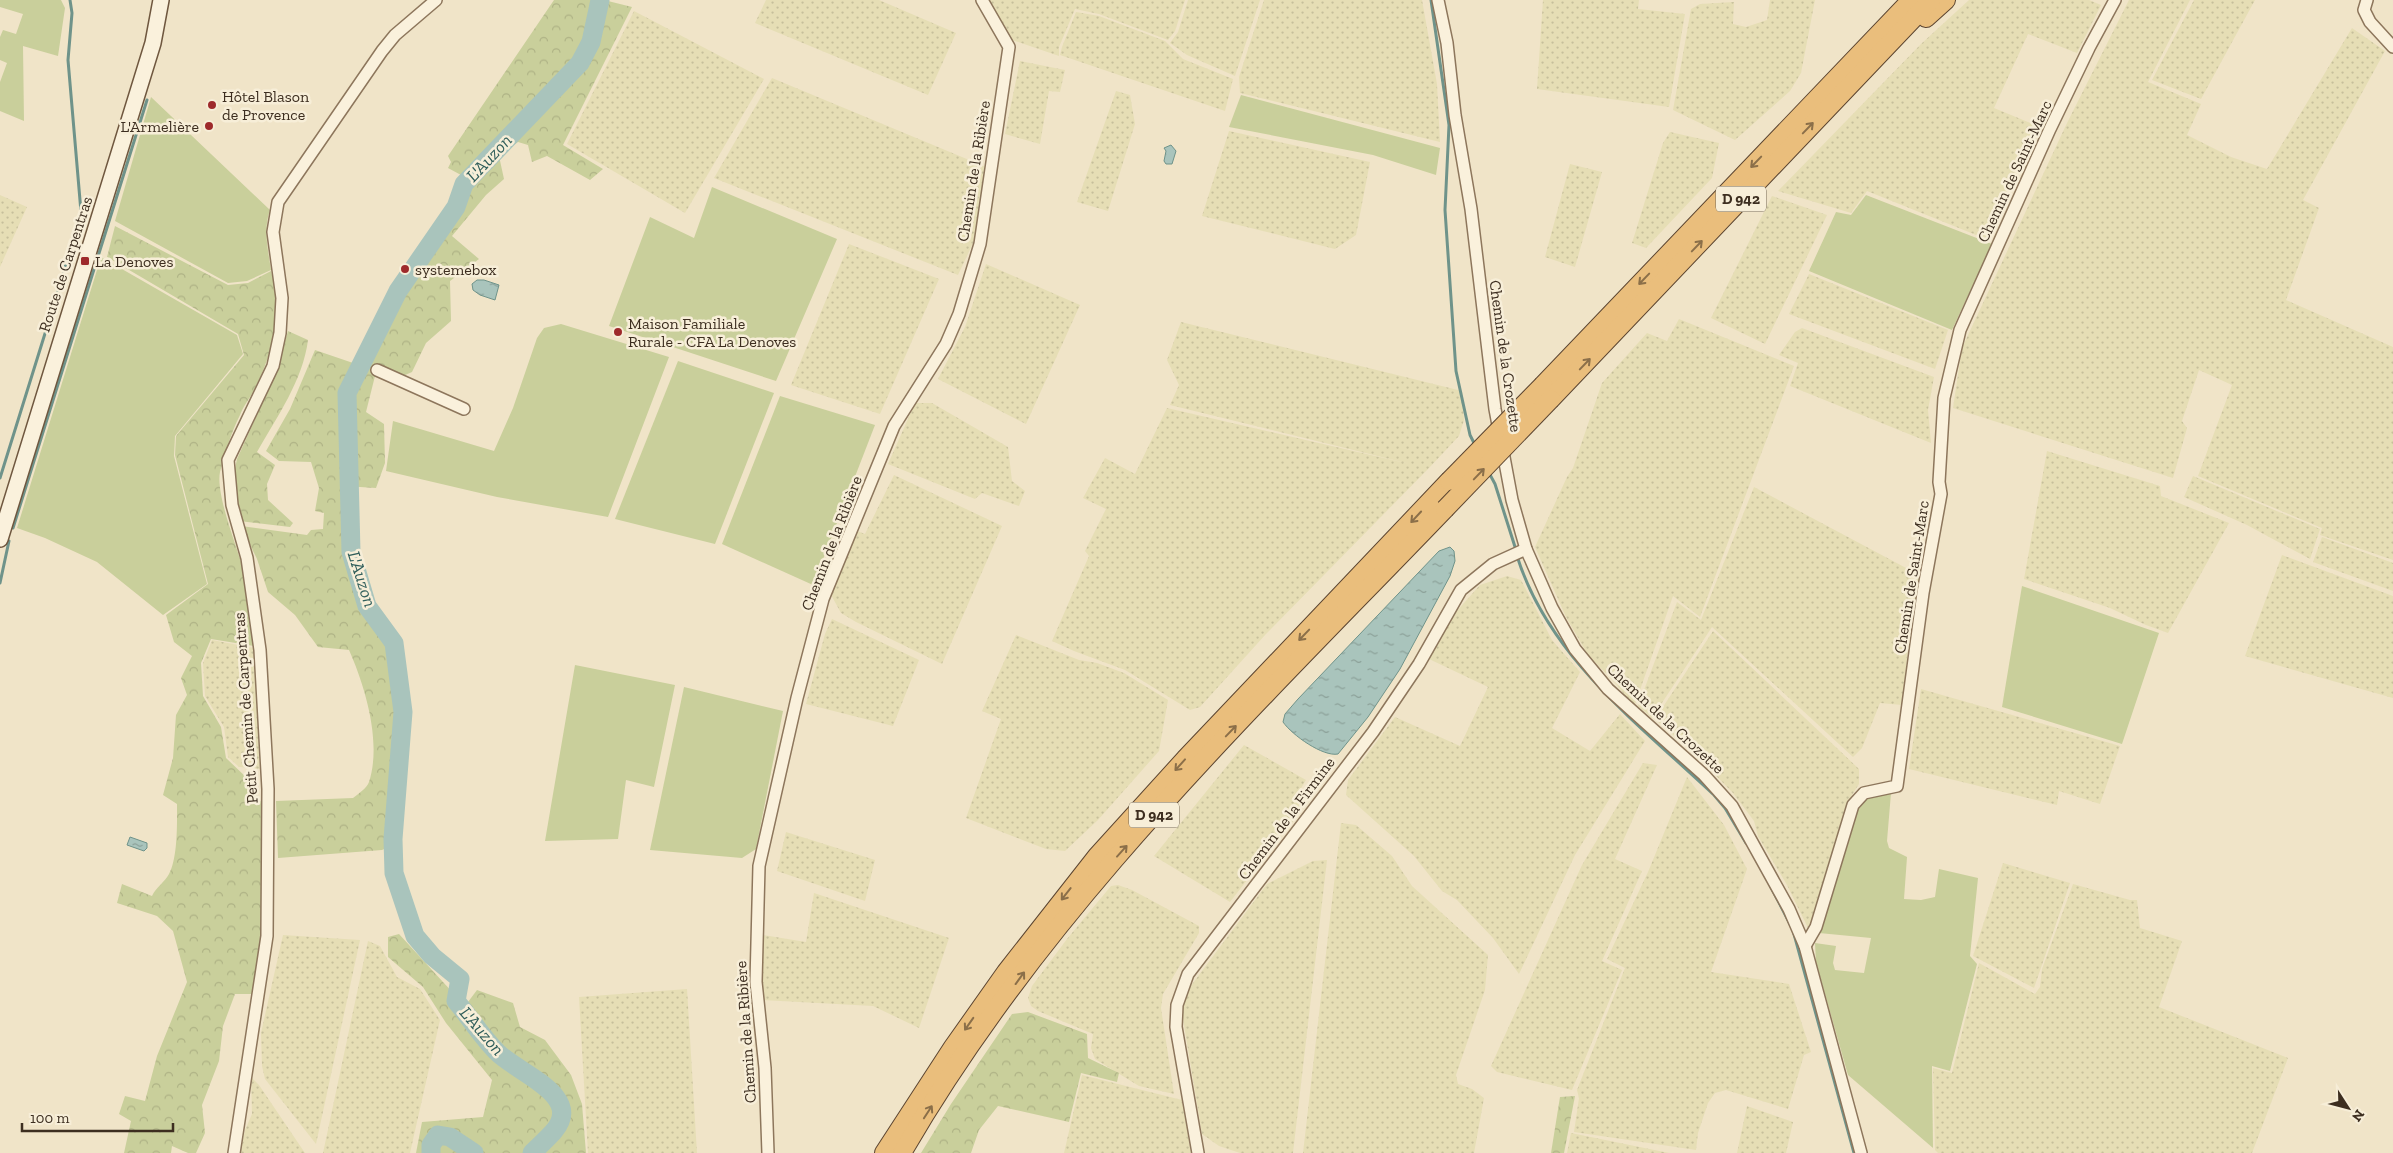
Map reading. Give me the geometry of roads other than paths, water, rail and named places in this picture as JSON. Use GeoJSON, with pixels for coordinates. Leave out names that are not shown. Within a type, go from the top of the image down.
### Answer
{"type":"FeatureCollection","features":[{"type":"Feature","properties":{"kind":"highway","name":"D 942"},"geometry":{"type":"LineString","coordinates":[[1854,69],[1904,0]]}},
{"type":"Feature","properties":{"kind":"highway","name":"D 942"},"geometry":{"type":"LineString","coordinates":[[902,1153],[966,1053],[1050,937],[1109,865],[1196,769],[1445,508],[1547,392],[1854,69],[1911,0]]}},
{"type":"Feature","properties":{"kind":"highway","name":"D 942"},"geometry":{"type":"LineString","coordinates":[[1854,69],[1931,0]]}},
{"type":"Feature","properties":{"kind":"highway","name":"D 942"},"geometry":{"type":"LineString","coordinates":[[1854,69],[1946,0]]}},
{"type":"Feature","properties":{"kind":"highway","name":"D 942"},"geometry":{"type":"LineString","coordinates":[[884,1153],[953,1047],[995,987],[1091,863],[1185,759],[1449,481],[1547,392]]}},
{"type":"Feature","properties":{"kind":"main road","name":"Route de Carpentras"},"geometry":{"type":"LineString","coordinates":[[0,539],[153,43],[161,0]]}},
{"type":"Feature","properties":{"kind":"street","name":"Petit Chemin de Carpentras"},"geometry":{"type":"LineString","coordinates":[[234,1153],[267,936],[268,789],[260,650],[247,558],[232,505],[228,460],[273,366],[280,333],[282,298],[273,232],[278,202],[382,51],[396,35],[436,0]]}},
{"type":"Feature","properties":{"kind":"street","name":"Chemin de la Ribière"},"geometry":{"type":"LineString","coordinates":[[768,1153],[765,1068],[756,982],[759,866],[797,698],[823,599],[894,426],[946,344],[958,314],[980,244],[1009,46],[982,0]]}},
{"type":"Feature","properties":{"kind":"street","name":"Chemin de la Crozette"},"geometry":{"type":"LineString","coordinates":[[1438,0],[1447,43],[1455,115],[1471,209],[1495,409],[1512,500],[1526,549],[1552,608],[1575,649],[1608,689],[1704,775],[1732,806],[1789,909],[1805,946],[1861,1153]]}},
{"type":"Feature","properties":{"kind":"street","name":"Chemin de Saint-Marc"},"geometry":{"type":"LineString","coordinates":[[1805,946],[1816,927],[1853,805],[1864,793],[1897,786],[1923,593],[1942,494],[1939,482],[1944,398],[1960,330],[2050,129],[2089,48],[2115,0]]}},
{"type":"Feature","properties":{"kind":"street"},"geometry":{"type":"LineString","coordinates":[[2367,0],[2364,10],[2370,22],[2393,47]]}},
{"type":"Feature","properties":{"kind":"street"},"geometry":{"type":"LineString","coordinates":[[377,370],[464,409]]}},
{"type":"Feature","properties":{"kind":"street","name":"Chemin de la Firmine"},"geometry":{"type":"LineString","coordinates":[[1198,1153],[1176,1027],[1177,1005],[1188,974],[1373,732],[1419,664],[1461,590],[1493,564],[1526,549]]}},
{"type":"Feature","properties":{"kind":"water"},"geometry":{"type":"Polygon","coordinates":[[[1171,145],[1176,151],[1172,164],[1166,164],[1164,161],[1166,151],[1164,148],[1171,145]]]}},
{"type":"Feature","properties":{"kind":"water"},"geometry":{"type":"Polygon","coordinates":[[[477,280],[484,280],[499,285],[495,300],[480,295],[473,290],[472,284],[477,280]]]}},
{"type":"Feature","properties":{"kind":"water"},"geometry":{"type":"Polygon","coordinates":[[[1450,547],[1454,551],[1455,561],[1450,576],[1400,669],[1368,717],[1338,754],[1316,749],[1293,733],[1283,722],[1285,714],[1439,551],[1450,547]]]}},
{"type":"Feature","properties":{"kind":"water"},"geometry":{"type":"Polygon","coordinates":[[[130,837],[147,843],[147,848],[144,851],[127,845],[130,837]]]}},
{"type":"Feature","properties":{"kind":"waterway"},"geometry":{"type":"LineString","coordinates":[[0,478],[81,212],[68,60],[72,13],[70,0]]}},
{"type":"Feature","properties":{"kind":"waterway","name":"L'Auzon"},"geometry":{"type":"LineString","coordinates":[[532,1153],[554,1131],[561,1118],[561,1106],[544,1086],[497,1052],[456,1001],[460,979],[432,956],[415,936],[394,873],[393,839],[403,712],[394,643],[367,606],[351,552],[347,393],[398,291],[456,207],[464,184],[580,63],[591,42],[600,0]]}},
{"type":"Feature","properties":{"kind":"waterway"},"geometry":{"type":"LineString","coordinates":[[1431,0],[1449,125],[1445,210],[1456,371],[1470,435],[1475,445]]}},
{"type":"Feature","properties":{"kind":"waterway"},"geometry":{"type":"LineString","coordinates":[[13,528],[147,100]]}},
{"type":"Feature","properties":{"kind":"waterway"},"geometry":{"type":"LineString","coordinates":[[1488,471],[1495,484],[1516,550]]}},
{"type":"Feature","properties":{"kind":"waterway"},"geometry":{"type":"LineString","coordinates":[[0,583],[9,541]]}},
{"type":"Feature","properties":{"kind":"waterway"},"geometry":{"type":"LineString","coordinates":[[1517,556],[1532,593],[1551,627],[1574,658],[1628,716],[1714,795],[1725,808],[1746,843]]}},
{"type":"Feature","properties":{"kind":"waterway"},"geometry":{"type":"LineString","coordinates":[[1771,887],[1790,924]]}},
{"type":"Feature","properties":{"kind":"waterway"},"geometry":{"type":"LineString","coordinates":[[1794,934],[1854,1153]]}},
{"type":"Feature","properties":{"kind":"waterway","name":"L'Auzon"},"geometry":{"type":"LineString","coordinates":[[431,1153],[431,1145],[438,1135],[450,1137],[474,1153]]}},
{"type":"Feature","properties":{"kind":"place","name":"Hôtel Blason de Provence"},"geometry":{"type":"Point","coordinates":[212,105]}},
{"type":"Feature","properties":{"kind":"place","name":"L'Armelière"},"geometry":{"type":"Point","coordinates":[209,126]}},
{"type":"Feature","properties":{"kind":"place","name":"La Denoves"},"geometry":{"type":"Point","coordinates":[85,261]}},
{"type":"Feature","properties":{"kind":"place","name":"systemebox"},"geometry":{"type":"Point","coordinates":[405,269]}},
{"type":"Feature","properties":{"kind":"place","name":"Maison Familiale Rurale - CFA La Denoves"},"geometry":{"type":"Point","coordinates":[618,332]}}]}
